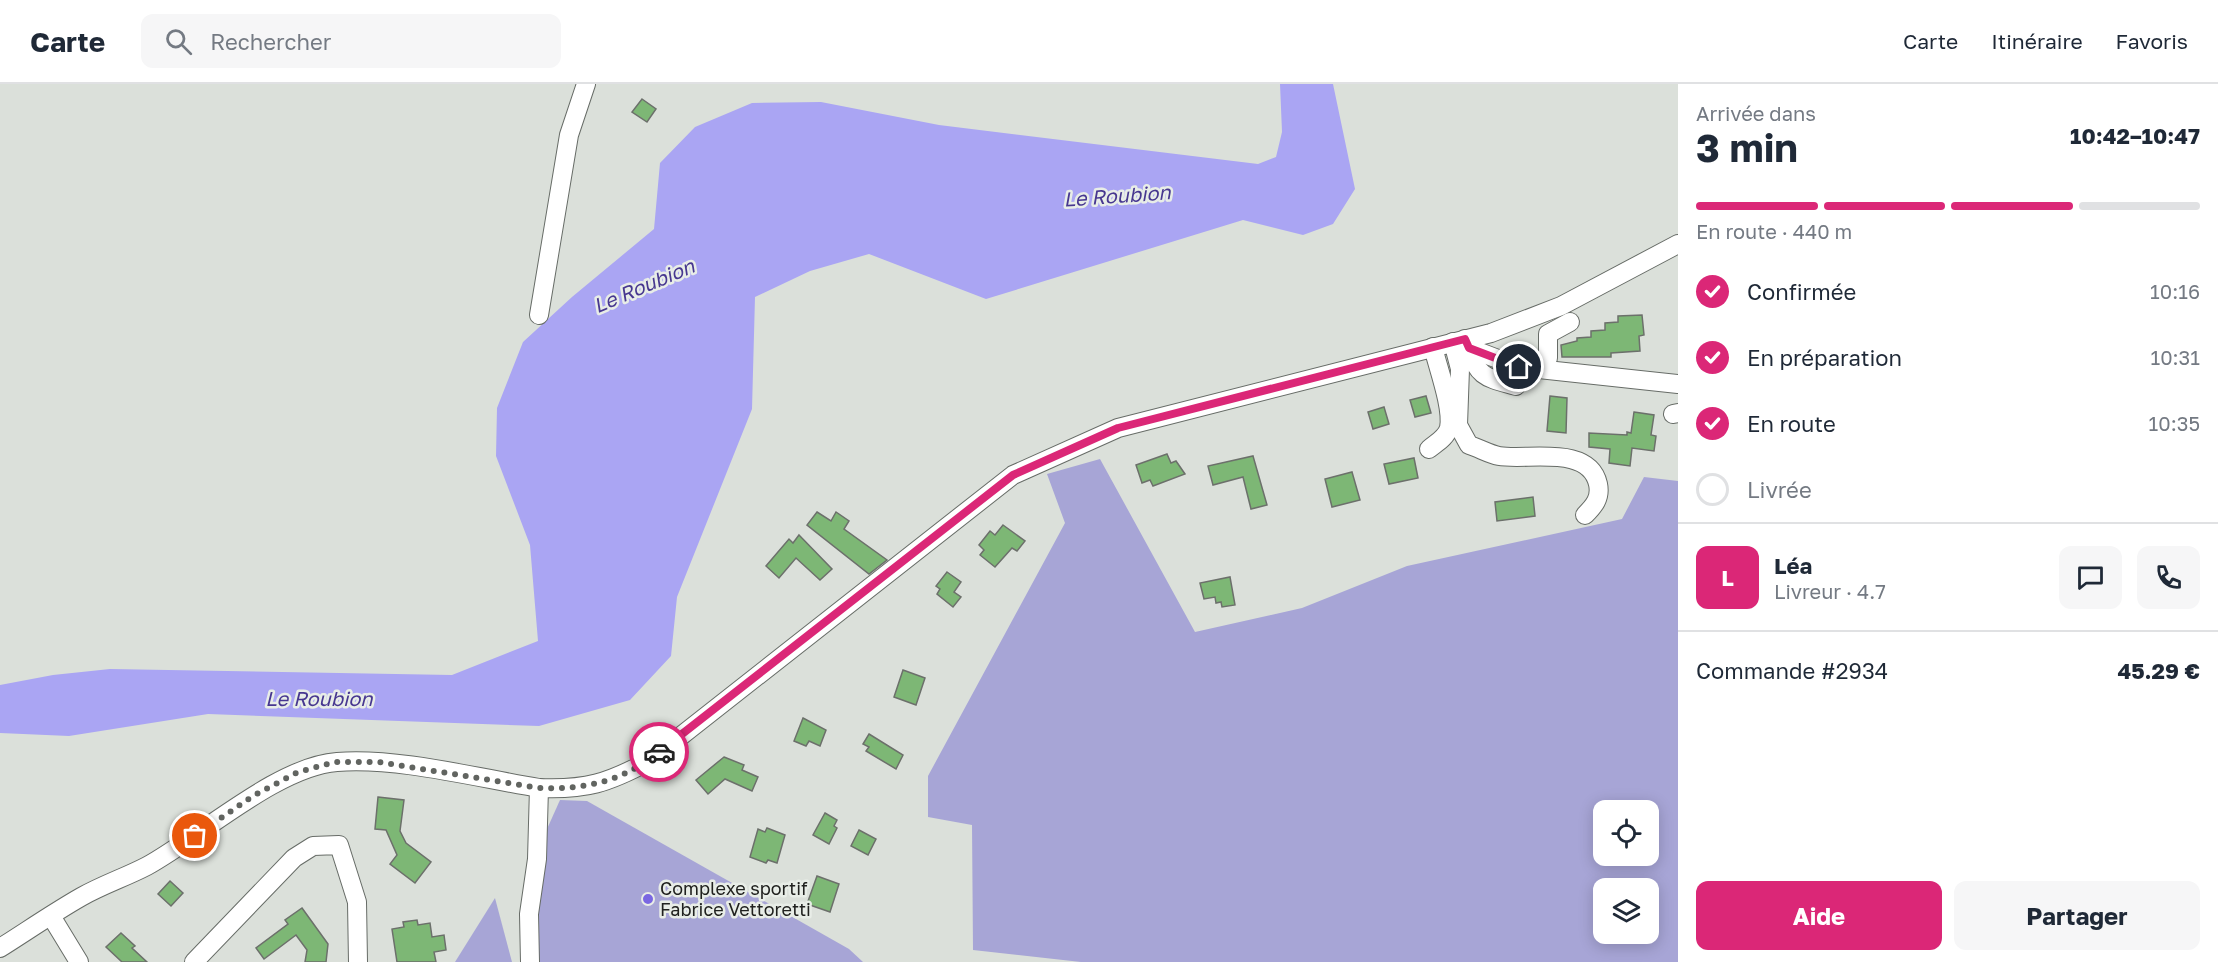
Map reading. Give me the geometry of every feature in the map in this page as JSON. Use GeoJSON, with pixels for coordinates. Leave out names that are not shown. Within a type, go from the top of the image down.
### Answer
{"type":"FeatureCollection","features":[{"type":"Feature","properties":{"kind":"street"},"geometry":{"type":"LineString","coordinates":[[539,315],[569,135],[586,84]]}},
{"type":"Feature","properties":{"kind":"street"},"geometry":{"type":"LineString","coordinates":[[0,948],[83,896],[147,866],[262,791],[298,772],[335,762],[379,762],[539,788],[563,789],[613,781],[649,761],[1013,475],[1118,428],[1433,347],[1462,343],[1491,333],[1561,306],[1678,244]]}},
{"type":"Feature","properties":{"kind":"street"},"geometry":{"type":"LineString","coordinates":[[1540,369],[1548,358],[1548,334],[1555,328],[1570,322]]}},
{"type":"Feature","properties":{"kind":"street"},"geometry":{"type":"LineString","coordinates":[[1462,343],[1519,367],[1678,384]]}},
{"type":"Feature","properties":{"kind":"street"},"geometry":{"type":"LineString","coordinates":[[1462,343],[1479,372],[1516,386]]}},
{"type":"Feature","properties":{"kind":"street"},"geometry":{"type":"LineString","coordinates":[[1462,343],[1458,425],[1469,445],[1500,456],[1560,458],[1583,464],[1596,474],[1599,489],[1596,505],[1585,515]]}},
{"type":"Feature","properties":{"kind":"street"},"geometry":{"type":"LineString","coordinates":[[1429,449],[1444,437],[1449,428],[1447,404],[1433,347]]}},
{"type":"Feature","properties":{"kind":"street"},"geometry":{"type":"LineString","coordinates":[[530,962],[529,914],[537,859],[539,788]]}},
{"type":"Feature","properties":{"kind":"street"},"geometry":{"type":"LineString","coordinates":[[194,962],[294,858],[313,846],[339,845],[357,902],[358,962]]}},
{"type":"Feature","properties":{"kind":"street"},"geometry":{"type":"LineString","coordinates":[[51,916],[79,962]]}},
{"type":"Feature","properties":{"kind":"shaded area"},"geometry":{"type":"Polygon","coordinates":[[[1100,459],[1195,632],[1302,608],[1407,566],[1622,519],[1644,477],[1678,481],[1678,962],[1081,962],[973,950],[972,825],[928,817],[928,776],[1065,523],[1047,474],[1100,459]]]}},
{"type":"Feature","properties":{"kind":"shaded area","name":"Complexe sportif Fabrice Vettoretti"},"geometry":{"type":"Polygon","coordinates":[[[560,800],[587,801],[849,949],[863,962],[533,962],[538,849],[560,800]]]}},
{"type":"Feature","properties":{"kind":"shaded area"},"geometry":{"type":"Polygon","coordinates":[[[495,898],[512,962],[455,962],[495,898]]]}},
{"type":"Feature","properties":{"kind":"water","name":"Le Roubion"},"geometry":{"type":"Polygon","coordinates":[[[1280,84],[1333,84],[1355,189],[1333,224],[1303,235],[1243,220],[986,299],[869,254],[810,271],[755,297],[752,409],[677,597],[671,656],[630,700],[539,726],[208,714],[69,736],[0,733],[0,685],[53,675],[110,669],[452,675],[538,641],[530,545],[496,456],[497,408],[523,342],[572,297],[654,229],[660,163],[695,127],[752,103],[821,102],[939,125],[1258,164],[1276,157],[1282,132],[1280,84]]]}},
{"type":"Feature","properties":{"kind":"building"},"geometry":{"type":"Polygon","coordinates":[[[642,99],[656,109],[647,122],[632,112],[642,99]]]}},
{"type":"Feature","properties":{"kind":"building"},"geometry":{"type":"Polygon","coordinates":[[[1642,315],[1644,335],[1639,336],[1640,351],[1611,353],[1611,357],[1562,357],[1561,345],[1577,341],[1577,338],[1591,337],[1591,331],[1605,330],[1605,323],[1618,322],[1618,316],[1642,315]]]}},
{"type":"Feature","properties":{"kind":"building"},"geometry":{"type":"Polygon","coordinates":[[[1426,396],[1431,413],[1415,417],[1410,400],[1426,396]]]}},
{"type":"Feature","properties":{"kind":"building"},"geometry":{"type":"Polygon","coordinates":[[[1550,396],[1567,398],[1566,433],[1547,431],[1550,396]]]}},
{"type":"Feature","properties":{"kind":"building"},"geometry":{"type":"Polygon","coordinates":[[[1384,407],[1389,424],[1373,429],[1368,412],[1384,407]]]}},
{"type":"Feature","properties":{"kind":"building"},"geometry":{"type":"Polygon","coordinates":[[[1634,412],[1654,415],[1651,435],[1656,436],[1654,451],[1632,448],[1630,466],[1609,463],[1610,449],[1589,447],[1589,433],[1627,435],[1627,432],[1631,433],[1634,412]]]}},
{"type":"Feature","properties":{"kind":"building"},"geometry":{"type":"Polygon","coordinates":[[[1167,454],[1171,463],[1176,461],[1185,474],[1153,486],[1150,480],[1142,483],[1136,465],[1167,454]]]}},
{"type":"Feature","properties":{"kind":"building"},"geometry":{"type":"Polygon","coordinates":[[[1253,456],[1267,505],[1251,509],[1243,477],[1213,485],[1208,466],[1253,456]]]}},
{"type":"Feature","properties":{"kind":"building"},"geometry":{"type":"Polygon","coordinates":[[[1414,458],[1418,478],[1389,484],[1384,464],[1414,458]]]}},
{"type":"Feature","properties":{"kind":"building"},"geometry":{"type":"Polygon","coordinates":[[[1352,472],[1360,500],[1332,507],[1325,479],[1352,472]]]}},
{"type":"Feature","properties":{"kind":"building"},"geometry":{"type":"Polygon","coordinates":[[[1533,497],[1535,516],[1497,521],[1495,502],[1533,497]]]}},
{"type":"Feature","properties":{"kind":"building"},"geometry":{"type":"Polygon","coordinates":[[[817,512],[831,521],[836,512],[849,521],[844,529],[887,560],[869,574],[807,525],[817,512]]]}},
{"type":"Feature","properties":{"kind":"building"},"geometry":{"type":"Polygon","coordinates":[[[1003,525],[1025,541],[1017,551],[1012,548],[995,567],[980,555],[984,550],[979,545],[990,531],[995,535],[1003,525]]]}},
{"type":"Feature","properties":{"kind":"building"},"geometry":{"type":"Polygon","coordinates":[[[799,535],[832,569],[820,580],[796,558],[779,578],[766,566],[789,539],[793,543],[799,535]]]}},
{"type":"Feature","properties":{"kind":"building"},"geometry":{"type":"Polygon","coordinates":[[[947,572],[961,582],[954,592],[961,597],[953,607],[937,594],[940,589],[936,586],[947,572]]]}},
{"type":"Feature","properties":{"kind":"building"},"geometry":{"type":"Polygon","coordinates":[[[1230,577],[1235,605],[1222,607],[1221,602],[1216,603],[1215,597],[1204,599],[1200,583],[1230,577]]]}},
{"type":"Feature","properties":{"kind":"building"},"geometry":{"type":"Polygon","coordinates":[[[903,670],[925,678],[916,705],[894,697],[903,670]]]}},
{"type":"Feature","properties":{"kind":"building"},"geometry":{"type":"Polygon","coordinates":[[[803,718],[826,730],[820,746],[809,741],[806,746],[794,741],[803,718]]]}},
{"type":"Feature","properties":{"kind":"building"},"geometry":{"type":"Polygon","coordinates":[[[869,734],[903,755],[896,769],[866,751],[869,747],[863,744],[869,734]]]}},
{"type":"Feature","properties":{"kind":"building"},"geometry":{"type":"Polygon","coordinates":[[[724,757],[744,765],[742,770],[758,777],[752,791],[725,779],[708,794],[696,780],[724,757]]]}},
{"type":"Feature","properties":{"kind":"building"},"geometry":{"type":"Polygon","coordinates":[[[378,797],[404,800],[400,831],[406,843],[431,862],[415,883],[390,864],[397,855],[386,830],[375,829],[378,797]]]}},
{"type":"Feature","properties":{"kind":"building"},"geometry":{"type":"Polygon","coordinates":[[[825,813],[837,820],[834,826],[837,828],[829,844],[813,835],[825,813]]]}},
{"type":"Feature","properties":{"kind":"building"},"geometry":{"type":"Polygon","coordinates":[[[767,828],[785,835],[777,863],[768,860],[766,863],[750,857],[758,829],[765,832],[767,828]]]}},
{"type":"Feature","properties":{"kind":"building"},"geometry":{"type":"Polygon","coordinates":[[[859,830],[876,839],[868,855],[851,846],[859,830]]]}},
{"type":"Feature","properties":{"kind":"building"},"geometry":{"type":"Polygon","coordinates":[[[817,876],[839,884],[830,912],[807,904],[817,876]]]}},
{"type":"Feature","properties":{"kind":"building"},"geometry":{"type":"Polygon","coordinates":[[[170,881],[183,893],[171,906],[158,894],[170,881]]]}},
{"type":"Feature","properties":{"kind":"building"},"geometry":{"type":"Polygon","coordinates":[[[302,908],[328,944],[326,962],[305,962],[307,950],[296,935],[264,959],[256,948],[288,924],[285,920],[302,908]]]}},
{"type":"Feature","properties":{"kind":"building"},"geometry":{"type":"Polygon","coordinates":[[[417,920],[418,925],[430,923],[432,937],[444,935],[446,950],[434,952],[436,962],[397,962],[392,929],[404,927],[403,922],[417,920]]]}},
{"type":"Feature","properties":{"kind":"building"},"geometry":{"type":"Polygon","coordinates":[[[121,933],[135,946],[132,948],[147,962],[122,962],[106,947],[121,933]]]}},
{"type":"Feature","properties":{"kind":"way so far"},"geometry":{"type":"LineString","coordinates":[[195,836],[253,796],[298,772],[335,762],[379,762],[539,788],[563,789],[613,781],[649,761],[659,752]]}},
{"type":"Feature","properties":{"kind":"place","name":"Complexe sportif Fabrice Vettoretti"},"geometry":{"type":"Point","coordinates":[648,899]}},
{"type":"Feature","properties":{"kind":"route"},"geometry":{"type":"LineString","coordinates":[[659,752],[1013,475],[1118,428],[1465,339],[1469,348],[1519,367]]}}]}
